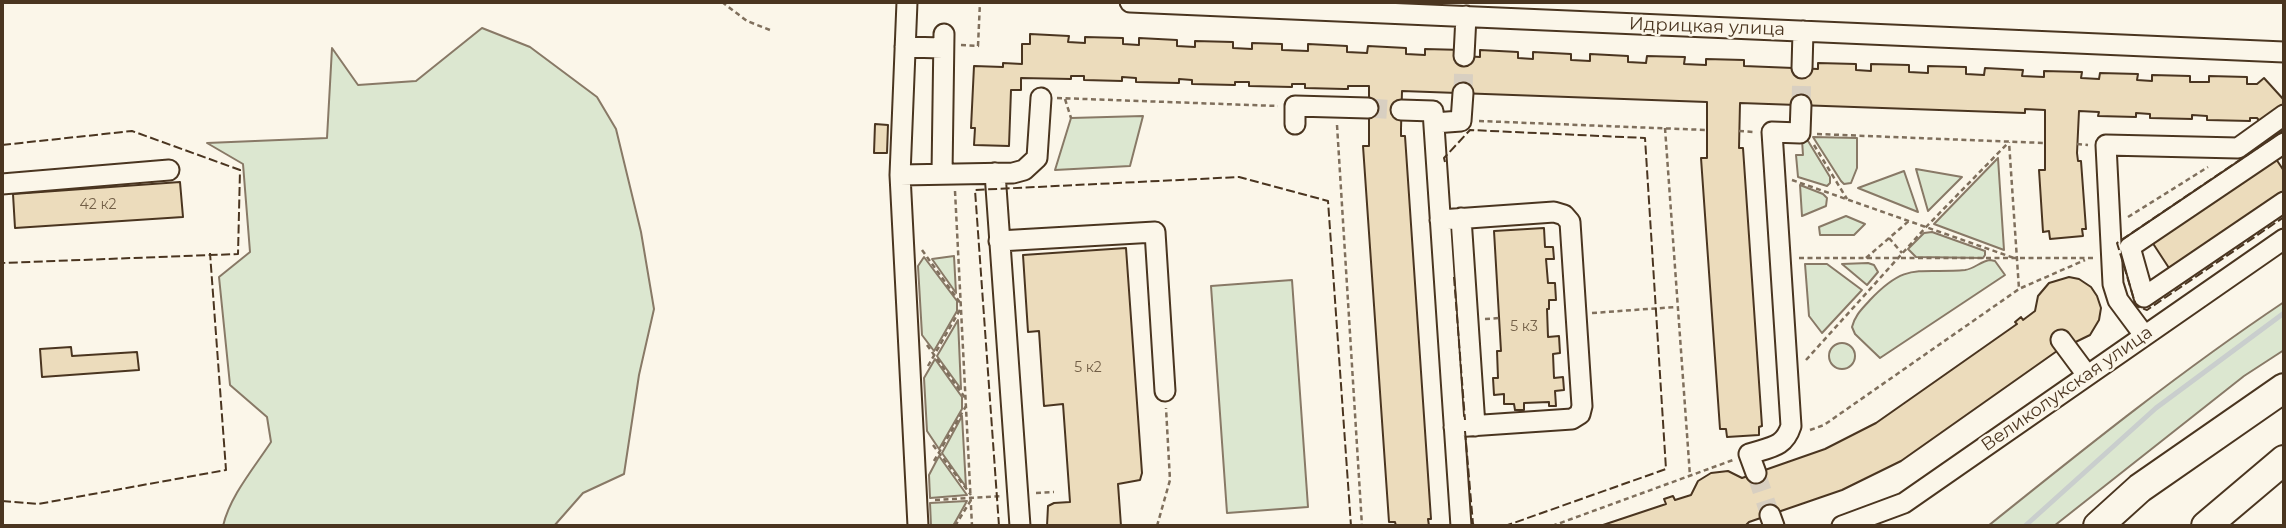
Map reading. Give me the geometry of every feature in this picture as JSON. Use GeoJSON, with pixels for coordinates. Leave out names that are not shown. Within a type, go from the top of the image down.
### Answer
{"type":"FeatureCollection","features":[{"type":"Feature","properties":{"kind":"highway"},"geometry":{"type":"LineString","coordinates":[[2080,526],[2140,488],[2284,388]]}},
{"type":"Feature","properties":{"kind":"highway"},"geometry":{"type":"LineString","coordinates":[[2206,526],[2284,460]]}},
{"type":"Feature","properties":{"kind":"highway"},"geometry":{"type":"LineString","coordinates":[[2098,526],[2140,488]]}},
{"type":"Feature","properties":{"kind":"street"},"geometry":{"type":"LineString","coordinates":[[907,2],[900,175],[918,526]]}},
{"type":"Feature","properties":{"kind":"street","name":"Идрицкая улица"},"geometry":{"type":"LineString","coordinates":[[1130,2],[1412,8],[1466,16],[2284,52]]}},
{"type":"Feature","properties":{"kind":"street"},"geometry":{"type":"LineString","coordinates":[[1464,56],[1466,16]]}},
{"type":"Feature","properties":{"kind":"street"},"geometry":{"type":"LineString","coordinates":[[1802,68],[1803,31]]}},
{"type":"Feature","properties":{"kind":"street"},"geometry":{"type":"LineString","coordinates":[[905,47],[948,43],[948,178]]}},
{"type":"Feature","properties":{"kind":"street"},"geometry":{"type":"LineString","coordinates":[[1434,123],[1461,121],[1463,93]]}},
{"type":"Feature","properties":{"kind":"street"},"geometry":{"type":"LineString","coordinates":[[900,175],[948,178],[1024,170],[1037,158],[1041,98]]}},
{"type":"Feature","properties":{"kind":"street"},"geometry":{"type":"LineString","coordinates":[[1752,464],[1787,439],[1791,426],[1772,132],[1804,134],[1801,105]]}},
{"type":"Feature","properties":{"kind":"street"},"geometry":{"type":"LineString","coordinates":[[1295,115],[1336,107],[1368,108]]}},
{"type":"Feature","properties":{"kind":"street"},"geometry":{"type":"LineString","coordinates":[[1401,110],[1433,111],[1461,526]]}},
{"type":"Feature","properties":{"kind":"street"},"geometry":{"type":"LineString","coordinates":[[2144,335],[2118,300],[2113,284],[2106,145],[2238,148],[2284,115]]}},
{"type":"Feature","properties":{"kind":"street"},"geometry":{"type":"LineString","coordinates":[[2284,143],[2130,247],[2144,297],[2284,202]]}},
{"type":"Feature","properties":{"kind":"street"},"geometry":{"type":"LineString","coordinates":[[2,184],[169,170]]}},
{"type":"Feature","properties":{"kind":"street"},"geometry":{"type":"LineString","coordinates":[[995,173],[1020,526]]}},
{"type":"Feature","properties":{"kind":"street"},"geometry":{"type":"LineString","coordinates":[[1440,220],[1553,212],[1564,215],[1570,222],[1582,406],[1580,414],[1572,419],[1454,427]]}},
{"type":"Feature","properties":{"kind":"street"},"geometry":{"type":"LineString","coordinates":[[1461,218],[1475,426]]}},
{"type":"Feature","properties":{"kind":"street"},"geometry":{"type":"LineString","coordinates":[[999,242],[1155,232],[1165,391]]}},
{"type":"Feature","properties":{"kind":"street","name":"Великолукская улица"},"geometry":{"type":"LineString","coordinates":[[1842,526],[1904,503],[2284,239]]}},
{"type":"Feature","properties":{"kind":"street"},"geometry":{"type":"LineString","coordinates":[[2061,340],[2087,375]]}},
{"type":"Feature","properties":{"kind":"path"},"geometry":{"type":"LineString","coordinates":[[722,2],[747,21],[770,30]]}},
{"type":"Feature","properties":{"kind":"path"},"geometry":{"type":"LineString","coordinates":[[948,43],[978,46],[980,2]]}},
{"type":"Feature","properties":{"kind":"path"},"geometry":{"type":"LineString","coordinates":[[1041,98],[1295,115]]}},
{"type":"Feature","properties":{"kind":"path"},"geometry":{"type":"LineString","coordinates":[[1065,99],[1071,118]]}},
{"type":"Feature","properties":{"kind":"path"},"geometry":{"type":"LineString","coordinates":[[1336,107],[1362,526]]}},
{"type":"Feature","properties":{"kind":"path"},"geometry":{"type":"LineString","coordinates":[[1461,121],[1706,130]]}},
{"type":"Feature","properties":{"kind":"path"},"geometry":{"type":"LineString","coordinates":[[1665,128],[1690,476]]}},
{"type":"Feature","properties":{"kind":"path"},"geometry":{"type":"LineString","coordinates":[[1804,134],[2044,143]]}},
{"type":"Feature","properties":{"kind":"path"},"geometry":{"type":"LineString","coordinates":[[1804,134],[1847,199]]}},
{"type":"Feature","properties":{"kind":"path"},"geometry":{"type":"LineString","coordinates":[[1788,380],[1927,226],[2009,142]]}},
{"type":"Feature","properties":{"kind":"path"},"geometry":{"type":"LineString","coordinates":[[2009,142],[2019,289]]}},
{"type":"Feature","properties":{"kind":"path"},"geometry":{"type":"LineString","coordinates":[[2110,229],[2238,148]]}},
{"type":"Feature","properties":{"kind":"path"},"geometry":{"type":"LineString","coordinates":[[1775,174],[2017,259]]}},
{"type":"Feature","properties":{"kind":"path"},"geometry":{"type":"LineString","coordinates":[[948,178],[961,306],[972,526]]}},
{"type":"Feature","properties":{"kind":"path"},"geometry":{"type":"LineString","coordinates":[[1866,258],[1910,220]]}},
{"type":"Feature","properties":{"kind":"path"},"geometry":{"type":"LineString","coordinates":[[1889,238],[1902,253]]}},
{"type":"Feature","properties":{"kind":"path"},"geometry":{"type":"LineString","coordinates":[[922,250],[961,306]]}},
{"type":"Feature","properties":{"kind":"path"},"geometry":{"type":"LineString","coordinates":[[1781,260],[2088,258],[2019,289],[1824,425],[1787,439]]}},
{"type":"Feature","properties":{"kind":"path"},"geometry":{"type":"LineString","coordinates":[[928,366],[961,306]]}},
{"type":"Feature","properties":{"kind":"path"},"geometry":{"type":"LineString","coordinates":[[1576,314],[1678,307]]}},
{"type":"Feature","properties":{"kind":"path"},"geometry":{"type":"LineString","coordinates":[[920,336],[966,399]]}},
{"type":"Feature","properties":{"kind":"path"},"geometry":{"type":"LineString","coordinates":[[1157,526],[1170,480],[1165,391]]}},
{"type":"Feature","properties":{"kind":"path"},"geometry":{"type":"LineString","coordinates":[[933,463],[966,406]]}},
{"type":"Feature","properties":{"kind":"path"},"geometry":{"type":"LineString","coordinates":[[932,443],[971,498]]}},
{"type":"Feature","properties":{"kind":"path"},"geometry":{"type":"LineString","coordinates":[[1552,526],[1690,476],[1752,464]]}},
{"type":"Feature","properties":{"kind":"path"},"geometry":{"type":"LineString","coordinates":[[928,500],[1054,492]]}},
{"type":"Feature","properties":{"kind":"path"},"geometry":{"type":"LineString","coordinates":[[955,526],[971,498]]}},
{"type":"Feature","properties":{"kind":"green space"},"geometry":{"type":"Polygon","coordinates":[[[482,28],[530,47],[597,97],[616,129],[641,232],[654,309],[639,375],[624,474],[583,493],[554,526],[223,526],[237,493],[271,442],[267,417],[230,385],[219,277],[250,252],[243,164],[207,143],[327,138],[332,48],[358,85],[416,81],[482,28]]]}},
{"type":"Feature","properties":{"kind":"green space"},"geometry":{"type":"Polygon","coordinates":[[[1143,116],[1130,166],[1055,170],[1071,118],[1143,116]]]}},
{"type":"Feature","properties":{"kind":"green space"},"geometry":{"type":"Polygon","coordinates":[[[1805,136],[1830,177],[1827,186],[1798,177],[1796,155],[1803,155],[1802,140],[1805,136]]]}},
{"type":"Feature","properties":{"kind":"green space"},"geometry":{"type":"Polygon","coordinates":[[[1813,137],[1857,138],[1857,168],[1851,183],[1844,184],[1841,181],[1813,137]]]}},
{"type":"Feature","properties":{"kind":"green space"},"geometry":{"type":"Polygon","coordinates":[[[1998,158],[2004,250],[1934,224],[1998,158]]]}},
{"type":"Feature","properties":{"kind":"green space"},"geometry":{"type":"Polygon","coordinates":[[[1916,169],[1962,177],[1928,211],[1916,169]]]}},
{"type":"Feature","properties":{"kind":"green space"},"geometry":{"type":"Polygon","coordinates":[[[1904,171],[1918,212],[1858,188],[1904,171]]]}},
{"type":"Feature","properties":{"kind":"green space"},"geometry":{"type":"Polygon","coordinates":[[[1800,185],[1823,194],[1827,198],[1826,206],[1802,216],[1800,185]]]}},
{"type":"Feature","properties":{"kind":"green space"},"geometry":{"type":"Polygon","coordinates":[[[1846,216],[1865,224],[1854,235],[1820,235],[1819,227],[1846,216]]]}},
{"type":"Feature","properties":{"kind":"green space"},"geometry":{"type":"Polygon","coordinates":[[[1932,232],[1985,251],[1985,255],[1983,258],[1916,257],[1908,249],[1924,233],[1932,232]]]}},
{"type":"Feature","properties":{"kind":"green space"},"geometry":{"type":"Polygon","coordinates":[[[954,256],[956,293],[932,259],[954,256]]]}},
{"type":"Feature","properties":{"kind":"green space"},"geometry":{"type":"Polygon","coordinates":[[[924,257],[957,301],[957,311],[934,351],[922,335],[918,266],[924,257]]]}},
{"type":"Feature","properties":{"kind":"green space"},"geometry":{"type":"Polygon","coordinates":[[[1990,260],[1995,261],[2005,275],[1880,358],[1855,334],[1852,327],[1859,312],[1894,279],[1914,272],[1965,270],[1990,260]]]}},
{"type":"Feature","properties":{"kind":"green space"},"geometry":{"type":"Polygon","coordinates":[[[1805,264],[1827,264],[1862,290],[1822,333],[1809,316],[1805,264]]]}},
{"type":"Feature","properties":{"kind":"green space"},"geometry":{"type":"Polygon","coordinates":[[[1842,264],[1874,265],[1878,272],[1867,285],[1842,264]]]}},
{"type":"Feature","properties":{"kind":"green space"},"geometry":{"type":"Polygon","coordinates":[[[1292,280],[1308,507],[1227,513],[1211,286],[1292,280]]]}},
{"type":"Feature","properties":{"kind":"green space"},"geometry":{"type":"Polygon","coordinates":[[[2284,302],[2284,350],[2244,376],[2054,526],[1988,526],[2171,383],[2284,302]]]}},
{"type":"Feature","properties":{"kind":"green space"},"geometry":{"type":"Polygon","coordinates":[[[958,320],[961,389],[937,356],[958,320]]]}},
{"type":"Feature","properties":{"kind":"green space"},"geometry":{"type":"Polygon","coordinates":[[[1842,343],[1851,347],[1855,356],[1851,365],[1842,369],[1833,365],[1829,356],[1833,347],[1842,343]]]}},
{"type":"Feature","properties":{"kind":"green space"},"geometry":{"type":"Polygon","coordinates":[[[935,359],[962,397],[962,409],[939,449],[927,431],[924,378],[935,359]]]}},
{"type":"Feature","properties":{"kind":"green space"},"geometry":{"type":"Polygon","coordinates":[[[962,416],[966,487],[942,453],[962,416]]]}},
{"type":"Feature","properties":{"kind":"green space"},"geometry":{"type":"Polygon","coordinates":[[[939,456],[967,495],[930,498],[929,475],[939,456]]]}},
{"type":"Feature","properties":{"kind":"green space"},"geometry":{"type":"Polygon","coordinates":[[[967,501],[953,526],[931,526],[930,503],[967,501]]]}},
{"type":"Feature","properties":{"kind":"building"},"geometry":{"type":"Polygon","coordinates":[[[1030,34],[1069,36],[1068,42],[1085,43],[1085,37],[1123,38],[1123,44],[1139,45],[1139,38],[1177,40],[1177,46],[1195,47],[1195,41],[1233,42],[1233,48],[1252,49],[1252,43],[1282,44],[1282,50],[1308,51],[1308,44],[1347,46],[1347,52],[1367,53],[1368,46],[1406,48],[1406,54],[1425,55],[1425,49],[1463,50],[1463,56],[1480,57],[1480,50],[1518,52],[1518,58],[1533,59],[1533,52],[1571,54],[1571,60],[1590,61],[1590,54],[1628,56],[1628,62],[1646,63],[1647,56],[1685,57],[1684,64],[1706,65],[1706,59],[1744,60],[1744,66],[1818,69],[1818,63],[1856,64],[1856,70],[1871,71],[1871,64],[1909,65],[1909,72],[1928,73],[1928,66],[1966,67],[1966,74],[1984,75],[1985,68],[2023,70],[2022,76],[2044,77],[2044,71],[2082,72],[2081,78],[2099,79],[2100,73],[2138,74],[2137,80],[2152,81],[2152,75],[2190,76],[2190,82],[2209,82],[2209,76],[2247,77],[2247,84],[2257,84],[2264,78],[2284,100],[2284,104],[2262,124],[2257,118],[2250,118],[2250,121],[2207,120],[2207,116],[2192,115],[2192,119],[2150,118],[2150,114],[2136,113],[2136,117],[2098,116],[2099,112],[2079,111],[2077,153],[2078,161],[2081,161],[2086,229],[2082,229],[2083,236],[2050,239],[2049,231],[2043,232],[2039,170],[2045,170],[2045,110],[2025,109],[2025,113],[1740,103],[1739,148],[1743,148],[1762,426],[1759,427],[1759,435],[1727,437],[1726,429],[1720,429],[1701,158],[1707,158],[1707,102],[1402,91],[1401,136],[1405,136],[1431,519],[1428,519],[1429,526],[1396,526],[1395,522],[1389,522],[1363,146],[1369,146],[1369,86],[1348,86],[1348,89],[1344,89],[1305,88],[1305,84],[1292,84],[1292,87],[1249,86],[1249,82],[1235,82],[1235,85],[1192,84],[1192,80],[1179,79],[1179,83],[1136,82],[1136,78],[1122,77],[1122,81],[1084,80],[1084,76],[1071,76],[1071,79],[1021,78],[1021,90],[1011,90],[1009,146],[974,145],[975,128],[971,128],[974,66],[1003,67],[1003,63],[1022,64],[1022,44],[1030,44],[1030,34]]]}},
{"type":"Feature","properties":{"kind":"building"},"geometry":{"type":"Polygon","coordinates":[[[875,124],[888,125],[887,153],[874,153],[875,124]]]}},
{"type":"Feature","properties":{"kind":"building"},"geometry":{"type":"Polygon","coordinates":[[[2276,159],[2284,171],[2284,192],[2169,268],[2152,242],[2276,159]]]}},
{"type":"Feature","properties":{"kind":"building"},"geometry":{"type":"Polygon","coordinates":[[[180,182],[183,217],[15,228],[13,194],[180,182]]]}},
{"type":"Feature","properties":{"kind":"building"},"geometry":{"type":"Polygon","coordinates":[[[1544,228],[1545,247],[1553,247],[1554,259],[1546,259],[1548,283],[1555,283],[1556,300],[1549,300],[1547,309],[1548,337],[1559,336],[1560,353],[1553,354],[1554,378],[1563,377],[1564,390],[1555,391],[1556,406],[1549,406],[1549,402],[1524,403],[1524,410],[1515,410],[1514,404],[1504,404],[1504,394],[1494,395],[1493,378],[1498,378],[1497,351],[1501,351],[1494,231],[1544,228]]]}},
{"type":"Feature","properties":{"kind":"building"},"geometry":{"type":"Polygon","coordinates":[[[1126,248],[1142,473],[1140,480],[1118,484],[1121,526],[1047,526],[1048,506],[1070,502],[1063,404],[1044,406],[1039,331],[1028,332],[1023,255],[1126,248]]]}},
{"type":"Feature","properties":{"kind":"building"},"geometry":{"type":"Polygon","coordinates":[[[2069,277],[2079,279],[2091,287],[2097,296],[2101,308],[2099,320],[2090,335],[2057,351],[1901,461],[1842,490],[1749,522],[1745,526],[1600,526],[1666,504],[1664,499],[1673,496],[1675,500],[1691,495],[1698,481],[1711,473],[1728,471],[1742,478],[1825,449],[1876,423],[2017,324],[2015,322],[2021,317],[2023,320],[2035,311],[2038,296],[2049,283],[2069,277]]]}},
{"type":"Feature","properties":{"kind":"building"},"geometry":{"type":"Polygon","coordinates":[[[71,347],[72,356],[137,352],[139,370],[42,377],[40,349],[71,347]]]}},
{"type":"Feature","properties":{"kind":"waterway"},"geometry":{"type":"LineString","coordinates":[[2025,526],[2156,408],[2284,313]]}},
{"type":"Feature","properties":{"kind":"tunnel"},"geometry":{"type":"LineString","coordinates":[[1463,93],[1464,56]]}},
{"type":"Feature","properties":{"kind":"tunnel"},"geometry":{"type":"LineString","coordinates":[[1801,105],[1802,68]]}},
{"type":"Feature","properties":{"kind":"tunnel"},"geometry":{"type":"LineString","coordinates":[[1368,108],[1401,110]]}},
{"type":"Feature","properties":{"kind":"tunnel"},"geometry":{"type":"LineString","coordinates":[[1756,473],[1770,515]]}},
{"type":"Feature","properties":{"kind":"fence"},"geometry":{"type":"LineString","coordinates":[[1445,162],[1444,158],[1470,130],[1645,138],[1666,469],[1505,526]]}},
{"type":"Feature","properties":{"kind":"fence"},"geometry":{"type":"LineString","coordinates":[[2284,130],[2117,243],[2136,306],[2147,310],[2284,217]]}},
{"type":"Feature","properties":{"kind":"fence"},"geometry":{"type":"LineString","coordinates":[[2,145],[132,131],[240,170],[238,254],[2,263]]}},
{"type":"Feature","properties":{"kind":"fence"},"geometry":{"type":"LineString","coordinates":[[999,526],[975,190],[1239,177],[1328,201],[1351,526]]}},
{"type":"Feature","properties":{"kind":"fence"},"geometry":{"type":"LineString","coordinates":[[2,501],[38,504],[226,470],[210,253]]}},
{"type":"Feature","properties":{"kind":"fence"},"geometry":{"type":"LineString","coordinates":[[1454,277],[1465,420]]}},
{"type":"Feature","properties":{"kind":"fence"},"geometry":{"type":"LineString","coordinates":[[1465,431],[1475,526]]}}]}
